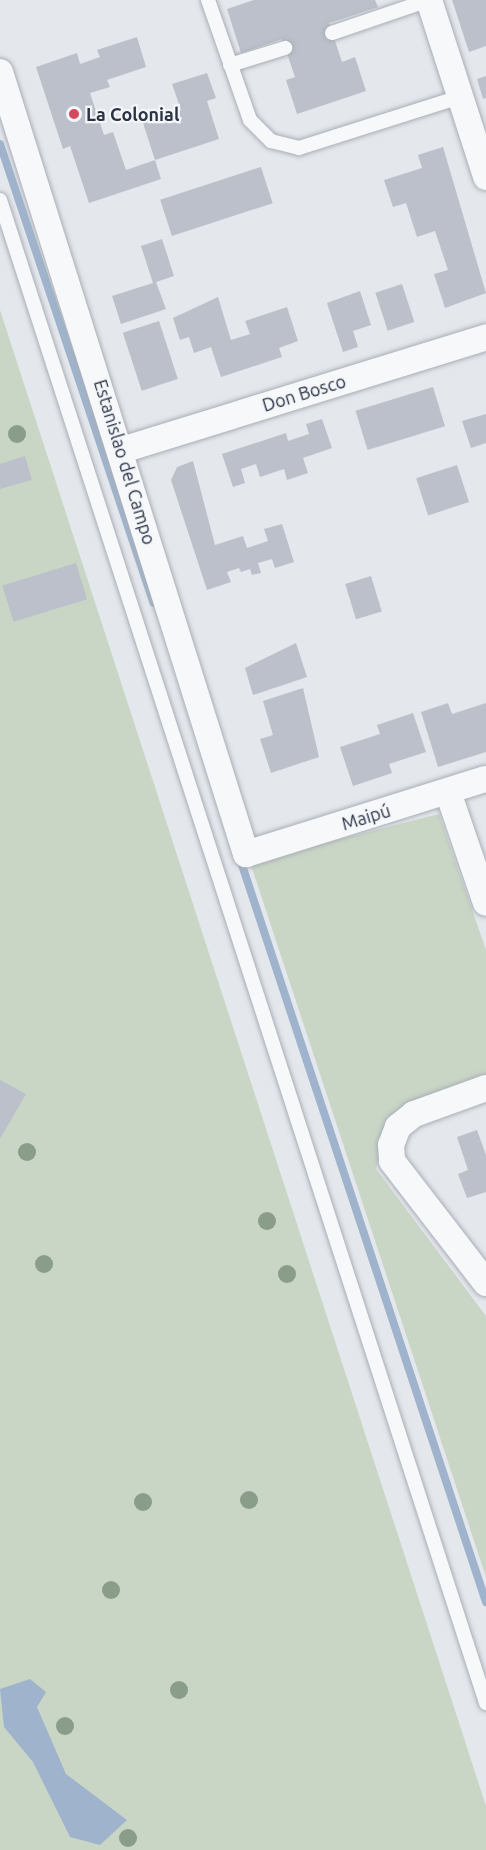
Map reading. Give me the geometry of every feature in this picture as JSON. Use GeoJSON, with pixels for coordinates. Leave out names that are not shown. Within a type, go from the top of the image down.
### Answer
{"type":"FeatureCollection","features":[{"type":"Feature","properties":{"kind":"street"},"geometry":{"type":"LineString","coordinates":[[429,0],[486,177]]}},
{"type":"Feature","properties":{"kind":"street","name":"Estanislao del Campo"},"geometry":{"type":"LineString","coordinates":[[0,72],[122,450],[246,854]]}},
{"type":"Feature","properties":{"kind":"street","name":"Don Bosco"},"geometry":{"type":"LineString","coordinates":[[122,450],[486,337]]}},
{"type":"Feature","properties":{"kind":"street","name":"Maipú"},"geometry":{"type":"LineString","coordinates":[[246,854],[486,779]]}},
{"type":"Feature","properties":{"kind":"street"},"geometry":{"type":"LineString","coordinates":[[448,792],[486,903]]}},
{"type":"Feature","properties":{"kind":"street"},"geometry":{"type":"LineString","coordinates":[[486,1088],[414,1114],[398,1127],[392,1161],[486,1283]]}},
{"type":"Feature","properties":{"kind":"lane"},"geometry":{"type":"LineString","coordinates":[[208,0],[250,120],[271,141],[299,148],[460,97]]}},
{"type":"Feature","properties":{"kind":"lane"},"geometry":{"type":"LineString","coordinates":[[332,33],[429,0]]}},
{"type":"Feature","properties":{"kind":"lane"},"geometry":{"type":"LineString","coordinates":[[230,65],[285,48]]}},
{"type":"Feature","properties":{"kind":"lane"},"geometry":{"type":"LineString","coordinates":[[0,200],[486,1703]]}},
{"type":"Feature","properties":{"kind":"green space"},"geometry":{"type":"Polygon","coordinates":[[[0,310],[486,1806],[486,1850],[0,1850],[0,310]]]}},
{"type":"Feature","properties":{"kind":"green space"},"geometry":{"type":"Polygon","coordinates":[[[439,814],[486,950],[486,1075],[407,1103],[389,1117],[376,1169],[486,1316],[486,1577],[250,862],[439,814]]]}},
{"type":"Feature","properties":{"kind":"water"},"geometry":{"type":"Polygon","coordinates":[[[30,1679],[46,1692],[37,1707],[66,1774],[127,1820],[100,1845],[70,1837],[33,1762],[4,1727],[0,1689],[30,1679]]]}},
{"type":"Feature","properties":{"kind":"building"},"geometry":{"type":"Polygon","coordinates":[[[254,0],[375,0],[378,7],[329,23],[342,62],[355,57],[366,91],[297,114],[286,80],[295,77],[282,39],[241,53],[227,9],[254,0]]]}},
{"type":"Feature","properties":{"kind":"building"},"geometry":{"type":"Polygon","coordinates":[[[452,0],[486,0],[486,46],[469,52],[452,0]]]}},
{"type":"Feature","properties":{"kind":"building"},"geometry":{"type":"Polygon","coordinates":[[[137,37],[146,67],[107,80],[110,87],[90,93],[104,135],[113,132],[126,170],[155,160],[161,179],[89,203],[70,146],[63,149],[36,67],[77,53],[80,64],[100,57],[97,50],[137,37]]]}},
{"type":"Feature","properties":{"kind":"building"},"geometry":{"type":"Polygon","coordinates":[[[207,73],[216,98],[207,101],[219,139],[155,160],[143,123],[181,110],[172,84],[207,73]]]}},
{"type":"Feature","properties":{"kind":"building"},"geometry":{"type":"Polygon","coordinates":[[[486,76],[486,98],[483,99],[477,79],[486,76]]]}},
{"type":"Feature","properties":{"kind":"building"},"geometry":{"type":"Polygon","coordinates":[[[443,147],[486,293],[445,308],[434,274],[448,270],[435,231],[417,237],[406,203],[393,207],[384,180],[422,168],[418,155],[443,147]]]}},
{"type":"Feature","properties":{"kind":"building"},"geometry":{"type":"Polygon","coordinates":[[[261,167],[273,203],[172,236],[160,200],[261,167]]]}},
{"type":"Feature","properties":{"kind":"building"},"geometry":{"type":"Polygon","coordinates":[[[162,239],[174,276],[156,282],[166,309],[121,324],[112,296],[153,283],[141,246],[162,239]]]}},
{"type":"Feature","properties":{"kind":"building"},"geometry":{"type":"Polygon","coordinates":[[[402,284],[414,322],[388,331],[375,293],[402,284]]]}},
{"type":"Feature","properties":{"kind":"building"},"geometry":{"type":"Polygon","coordinates":[[[360,291],[371,325],[353,331],[358,347],[343,352],[327,303],[360,291]]]}},
{"type":"Feature","properties":{"kind":"building"},"geometry":{"type":"Polygon","coordinates":[[[218,297],[231,340],[250,334],[245,321],[287,307],[298,341],[279,348],[282,357],[221,377],[211,347],[194,353],[189,337],[180,340],[173,318],[218,297]]]}},
{"type":"Feature","properties":{"kind":"building"},"geometry":{"type":"Polygon","coordinates":[[[159,321],[178,379],[142,391],[123,333],[159,321]]]}},
{"type":"Feature","properties":{"kind":"building"},"geometry":{"type":"Polygon","coordinates":[[[433,387],[445,426],[368,450],[356,411],[433,387]]]}},
{"type":"Feature","properties":{"kind":"building"},"geometry":{"type":"Polygon","coordinates":[[[486,414],[486,443],[471,448],[462,421],[486,414]]]}},
{"type":"Feature","properties":{"kind":"building"},"geometry":{"type":"Polygon","coordinates":[[[322,419],[332,448],[303,458],[308,473],[287,480],[284,469],[260,477],[256,464],[241,469],[245,483],[233,487],[222,454],[286,433],[288,441],[309,434],[306,424],[322,419]]]}},
{"type":"Feature","properties":{"kind":"building"},"geometry":{"type":"Polygon","coordinates":[[[25,456],[32,480],[0,489],[0,464],[25,456]]]}},
{"type":"Feature","properties":{"kind":"building"},"geometry":{"type":"Polygon","coordinates":[[[193,461],[215,545],[243,536],[247,548],[268,541],[264,529],[282,524],[294,562],[275,568],[272,559],[258,563],[261,573],[252,575],[250,569],[241,572],[239,568],[227,572],[231,582],[207,590],[171,480],[177,467],[193,461]]]}},
{"type":"Feature","properties":{"kind":"building"},"geometry":{"type":"Polygon","coordinates":[[[457,465],[469,502],[428,515],[416,478],[457,465]]]}},
{"type":"Feature","properties":{"kind":"building"},"geometry":{"type":"Polygon","coordinates":[[[76,563],[87,599],[13,622],[2,586],[76,563]]]}},
{"type":"Feature","properties":{"kind":"building"},"geometry":{"type":"Polygon","coordinates":[[[371,576],[382,611],[356,619],[345,584],[371,576]]]}},
{"type":"Feature","properties":{"kind":"building"},"geometry":{"type":"Polygon","coordinates":[[[296,643],[307,677],[253,695],[245,668],[296,643]]]}},
{"type":"Feature","properties":{"kind":"building"},"geometry":{"type":"Polygon","coordinates":[[[303,688],[319,757],[271,773],[260,739],[273,735],[263,701],[303,688]]]}},
{"type":"Feature","properties":{"kind":"building"},"geometry":{"type":"Polygon","coordinates":[[[448,703],[452,714],[486,703],[486,752],[438,767],[421,712],[448,703]]]}},
{"type":"Feature","properties":{"kind":"building"},"geometry":{"type":"Polygon","coordinates":[[[413,713],[426,752],[389,764],[392,773],[353,786],[340,747],[380,734],[377,725],[413,713]]]}},
{"type":"Feature","properties":{"kind":"building"},"geometry":{"type":"Polygon","coordinates":[[[0,1080],[26,1094],[0,1139],[0,1080]]]}},
{"type":"Feature","properties":{"kind":"building"},"geometry":{"type":"Polygon","coordinates":[[[477,1130],[486,1155],[486,1192],[467,1198],[458,1174],[468,1170],[457,1137],[477,1130]]]}},
{"type":"Feature","properties":{"kind":"waterway"},"geometry":{"type":"LineString","coordinates":[[0,144],[154,603]]}},
{"type":"Feature","properties":{"kind":"waterway"},"geometry":{"type":"LineString","coordinates":[[239,856],[486,1602]]}},
{"type":"Feature","properties":{"kind":"place","name":"La Colonial"},"geometry":{"type":"Point","coordinates":[74,114]}}]}
